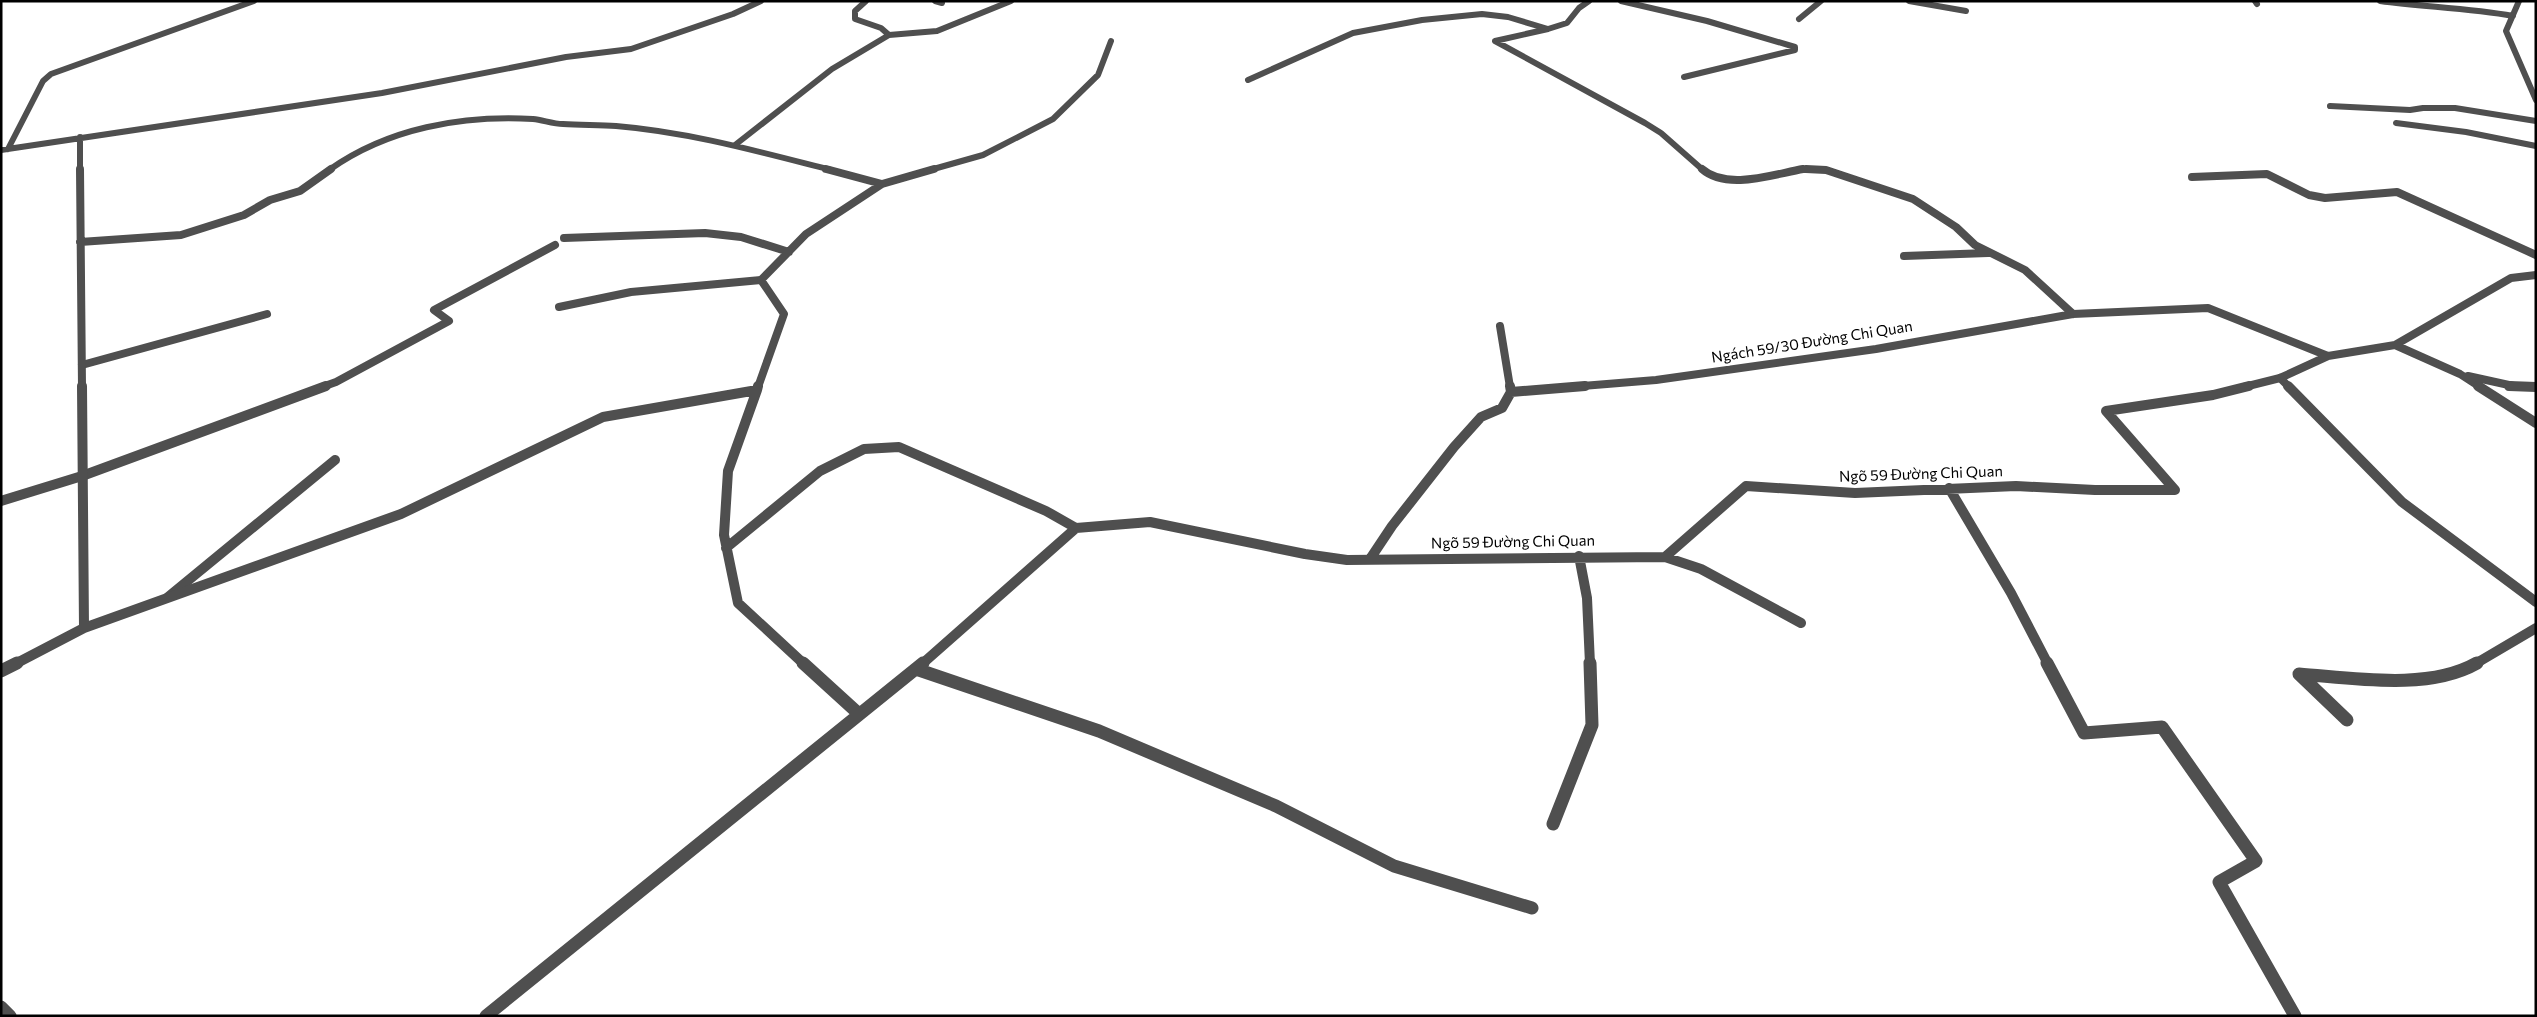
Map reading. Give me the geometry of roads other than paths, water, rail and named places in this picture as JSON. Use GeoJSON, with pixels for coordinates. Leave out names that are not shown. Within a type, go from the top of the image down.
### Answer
{"type":"FeatureCollection","features":[{"type":"Feature","properties":{"kind":"street"},"geometry":{"type":"LineString","coordinates":[[5,150],[43,81],[51,74],[70,65],[254,1]]}},
{"type":"Feature","properties":{"kind":"street"},"geometry":{"type":"LineString","coordinates":[[5,150],[382,93],[566,57],[631,49],[733,14],[761,1]]}},
{"type":"Feature","properties":{"kind":"street"},"geometry":{"type":"LineString","coordinates":[[866,1],[856,11],[855,18],[881,28],[889,35]]}},
{"type":"Feature","properties":{"kind":"street"},"geometry":{"type":"LineString","coordinates":[[934,1],[942,3]]}},
{"type":"Feature","properties":{"kind":"street"},"geometry":{"type":"LineString","coordinates":[[735,145],[832,69],[889,35],[920,34],[937,30],[1011,1]]}},
{"type":"Feature","properties":{"kind":"street"},"geometry":{"type":"LineString","coordinates":[[1589,1],[1579,8],[1567,23],[1495,41],[1661,133],[1706,173],[1719,178],[1737,180],[1804,169],[1826,170],[1913,199],[1956,227],[1975,245],[2009,260],[2025,270],[2072,314]]}},
{"type":"Feature","properties":{"kind":"street"},"geometry":{"type":"LineString","coordinates":[[1621,1],[1707,21],[1795,47],[1795,50],[1684,77]]}},
{"type":"Feature","properties":{"kind":"street"},"geometry":{"type":"LineString","coordinates":[[1799,19],[1822,1]]}},
{"type":"Feature","properties":{"kind":"street"},"geometry":{"type":"LineString","coordinates":[[1909,1],[1966,11]]}},
{"type":"Feature","properties":{"kind":"street"},"geometry":{"type":"LineString","coordinates":[[2380,1],[2442,9],[2474,9],[2513,16]]}},
{"type":"Feature","properties":{"kind":"street"},"geometry":{"type":"LineString","coordinates":[[2519,1],[2506,31],[2532,97],[2536,100]]}},
{"type":"Feature","properties":{"kind":"street"},"geometry":{"type":"LineString","coordinates":[[1248,80],[1353,33],[1404,23],[1450,16],[1496,14],[1548,29]]}},
{"type":"Feature","properties":{"kind":"street"},"geometry":{"type":"LineString","coordinates":[[558,307],[631,292],[761,280],[806,234],[882,184],[983,155],[1053,119],[1098,75],[1111,42]]}},
{"type":"Feature","properties":{"kind":"street"},"geometry":{"type":"LineString","coordinates":[[2330,106],[2410,110],[2420,107],[2465,110],[2536,121]]}},
{"type":"Feature","properties":{"kind":"street"},"geometry":{"type":"LineString","coordinates":[[80,242],[181,235],[197,231],[250,213],[270,200],[300,191],[353,153],[378,141],[433,125],[518,118],[560,124],[634,128],[735,145],[882,184]]}},
{"type":"Feature","properties":{"kind":"street"},"geometry":{"type":"LineString","coordinates":[[2396,123],[2466,132],[2536,146]]}},
{"type":"Feature","properties":{"kind":"street"},"geometry":{"type":"LineString","coordinates":[[80,138],[84,628]]}},
{"type":"Feature","properties":{"kind":"street"},"geometry":{"type":"LineString","coordinates":[[2192,177],[2267,174],[2279,177],[2306,193],[2328,198],[2381,190],[2398,192],[2536,255]]}},
{"type":"Feature","properties":{"kind":"street"},"geometry":{"type":"LineString","coordinates":[[564,238],[705,233],[741,237],[789,252]]}},
{"type":"Feature","properties":{"kind":"street"},"geometry":{"type":"LineString","coordinates":[[1,501],[82,476],[336,382],[449,321],[434,310],[555,245]]}},
{"type":"Feature","properties":{"kind":"street"},"geometry":{"type":"LineString","coordinates":[[1904,256],[1989,252]]}},
{"type":"Feature","properties":{"kind":"street","name":"Ngõ 59 Đường Chi Quan"},"geometry":{"type":"LineString","coordinates":[[1076,528],[1150,522],[1305,554],[1347,560],[1665,556],[1746,486],[1855,493],[2016,486],[2095,490],[2175,490],[2106,411],[2213,395],[2280,378],[2328,356],[2395,345],[2511,278],[2536,275]]}},
{"type":"Feature","properties":{"kind":"street"},"geometry":{"type":"LineString","coordinates":[[761,280],[784,314],[728,471],[724,535],[738,603],[860,714]]}},
{"type":"Feature","properties":{"kind":"street","name":"Ngách 59/30 Đường Chi Quan"},"geometry":{"type":"LineString","coordinates":[[1510,392],[1656,380],[1876,349],[2072,314],[2208,308],[2328,356]]}},
{"type":"Feature","properties":{"kind":"street"},"geometry":{"type":"LineString","coordinates":[[82,365],[267,314]]}},
{"type":"Feature","properties":{"kind":"street"},"geometry":{"type":"LineString","coordinates":[[1370,559],[1392,526],[1481,417],[1502,408],[1510,392],[1508,365],[1500,326]]}},
{"type":"Feature","properties":{"kind":"street"},"geometry":{"type":"LineString","coordinates":[[2395,345],[2460,374],[2536,423]]}},
{"type":"Feature","properties":{"kind":"street"},"geometry":{"type":"LineString","coordinates":[[2460,374],[2500,384],[2528,388],[2536,387]]}},
{"type":"Feature","properties":{"kind":"street"},"geometry":{"type":"LineString","coordinates":[[2280,378],[2402,502],[2536,602]]}},
{"type":"Feature","properties":{"kind":"street"},"geometry":{"type":"LineString","coordinates":[[1,671],[84,628],[401,514],[603,417],[757,390]]}},
{"type":"Feature","properties":{"kind":"street"},"geometry":{"type":"LineString","coordinates":[[486,1016],[916,669],[1076,528],[1046,511],[899,447],[864,448],[820,471],[726,548]]}},
{"type":"Feature","properties":{"kind":"street"},"geometry":{"type":"LineString","coordinates":[[167,598],[335,460]]}},
{"type":"Feature","properties":{"kind":"street"},"geometry":{"type":"LineString","coordinates":[[1949,488],[2011,593],[2084,733],[2162,727],[2256,861],[2219,882],[2296,1016]]}},
{"type":"Feature","properties":{"kind":"street"},"geometry":{"type":"LineString","coordinates":[[1553,824],[1592,725],[1587,598],[1579,556]]}},
{"type":"Feature","properties":{"kind":"street"},"geometry":{"type":"LineString","coordinates":[[1665,556],[1701,569],[1801,623]]}},
{"type":"Feature","properties":{"kind":"street"},"geometry":{"type":"LineString","coordinates":[[2347,720],[2299,674],[2405,682],[2466,668],[2536,628]]}},
{"type":"Feature","properties":{"kind":"street"},"geometry":{"type":"LineString","coordinates":[[916,669],[1100,731],[1276,806],[1394,866],[1532,908]]}},
{"type":"Feature","properties":{"kind":"street"},"geometry":{"type":"LineString","coordinates":[[1,1007],[10,1016]]}}]}
